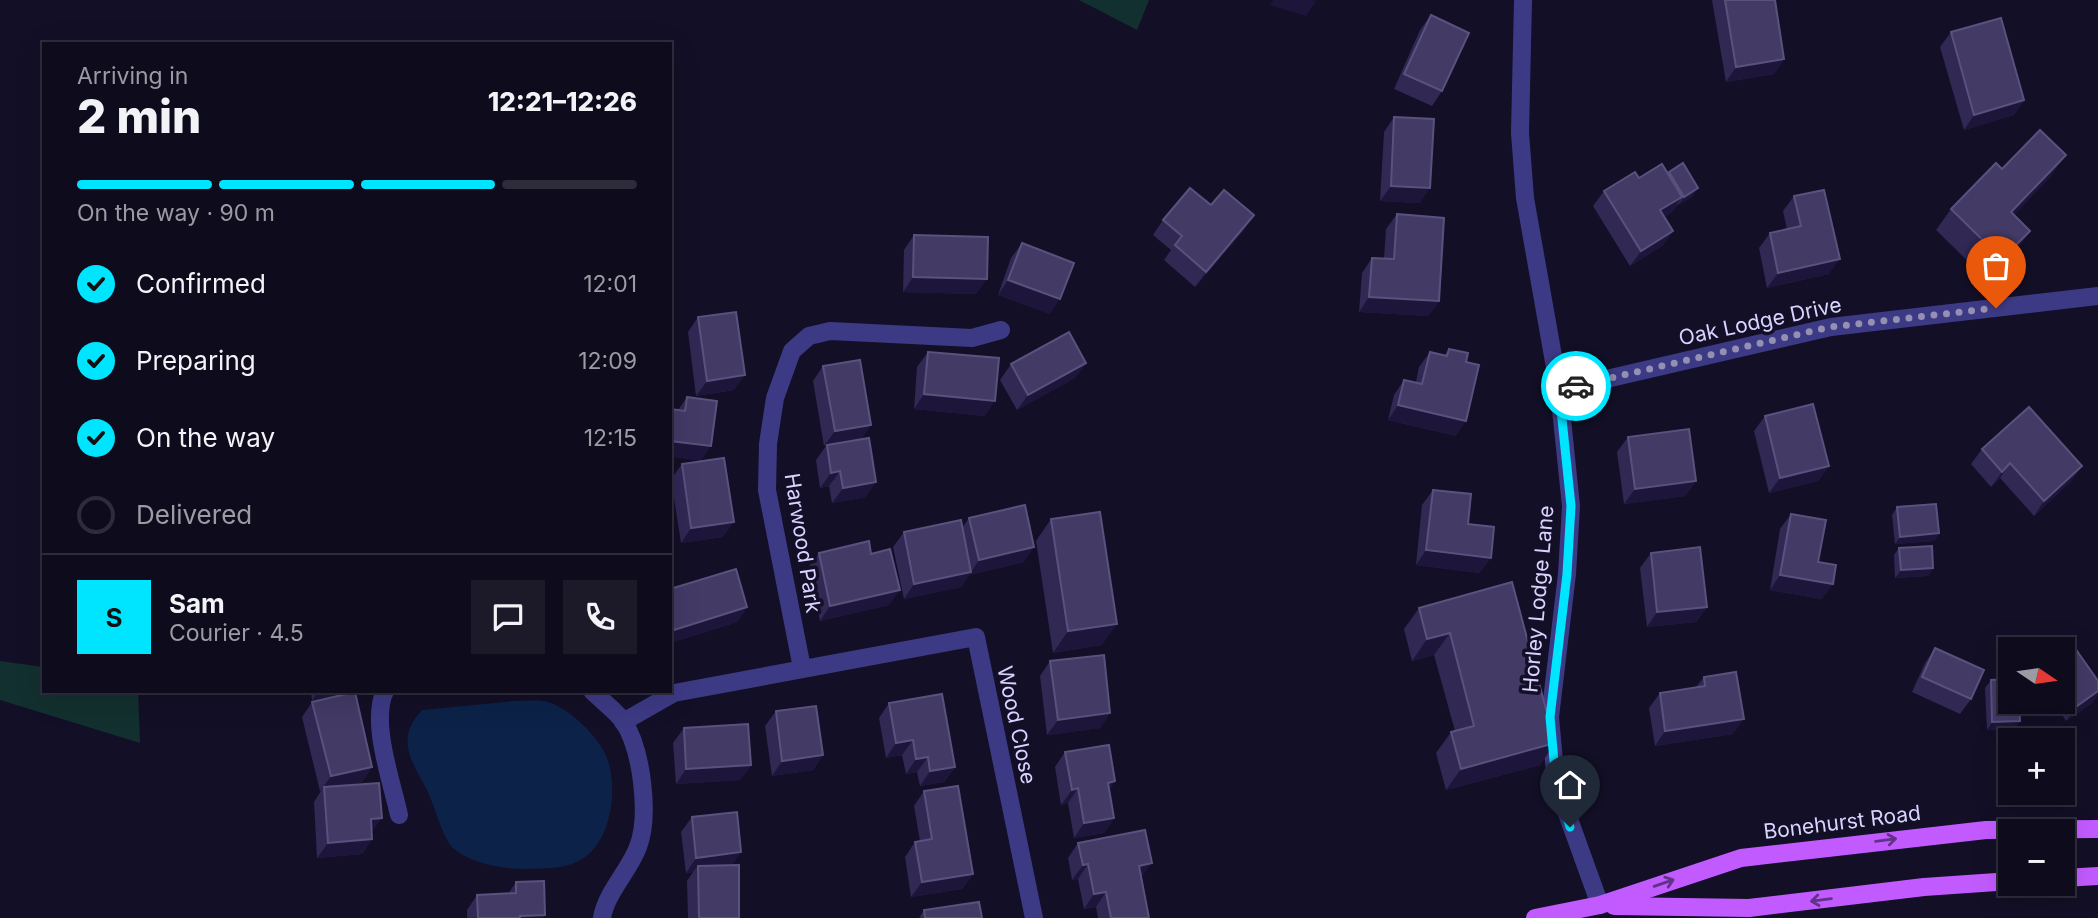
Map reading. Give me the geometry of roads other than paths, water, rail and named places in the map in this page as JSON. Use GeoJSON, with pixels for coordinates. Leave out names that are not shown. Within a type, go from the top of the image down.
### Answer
{"type":"FeatureCollection","features":[{"type":"Feature","properties":{"kind":"main road","name":"Bonehurst Road"},"geometry":{"type":"LineString","coordinates":[[1535,918],[1600,905],[1741,858],[1986,830],[2098,830]]}},
{"type":"Feature","properties":{"kind":"main road"},"geometry":{"type":"LineString","coordinates":[[2075,877],[2098,876]]}},
{"type":"Feature","properties":{"kind":"main road","name":"Bonehurst Road"},"geometry":{"type":"LineString","coordinates":[[1600,905],[1749,908],[1924,887],[1998,882]]}},
{"type":"Feature","properties":{"kind":"street","name":"Horley Lodge Lane"},"geometry":{"type":"LineString","coordinates":[[1524,0],[1520,133],[1525,198],[1559,390],[1571,506],[1567,574],[1550,717],[1556,783],[1600,905]]}},
{"type":"Feature","properties":{"kind":"street","name":"Oak Lodge Drive"},"geometry":{"type":"LineString","coordinates":[[1559,390],[1830,327],[2098,296]]}},
{"type":"Feature","properties":{"kind":"street","name":"Harwood Park"},"geometry":{"type":"LineString","coordinates":[[802,668],[767,490],[768,444],[775,398],[792,351],[809,336],[831,331],[972,338],[1001,330]]}},
{"type":"Feature","properties":{"kind":"street","name":"Wood Close"},"geometry":{"type":"LineString","coordinates":[[802,668],[976,637],[1034,918]]}},
{"type":"Feature","properties":{"kind":"street"},"geometry":{"type":"LineString","coordinates":[[623,722],[674,693],[802,668]]}},
{"type":"Feature","properties":{"kind":"street"},"geometry":{"type":"LineString","coordinates":[[385,693],[381,699],[382,743],[399,815]]}},
{"type":"Feature","properties":{"kind":"street"},"geometry":{"type":"LineString","coordinates":[[594,693],[623,722],[639,762],[644,802],[639,844],[622,879],[604,906],[602,918]]}},
{"type":"Feature","properties":{"kind":"water"},"geometry":{"type":"Polygon","coordinates":[[[514,701],[543,701],[559,707],[576,718],[591,733],[607,758],[612,797],[607,825],[594,848],[585,857],[571,864],[548,868],[506,868],[477,861],[460,853],[449,843],[411,759],[407,740],[409,731],[422,710],[514,701]]]}}]}
